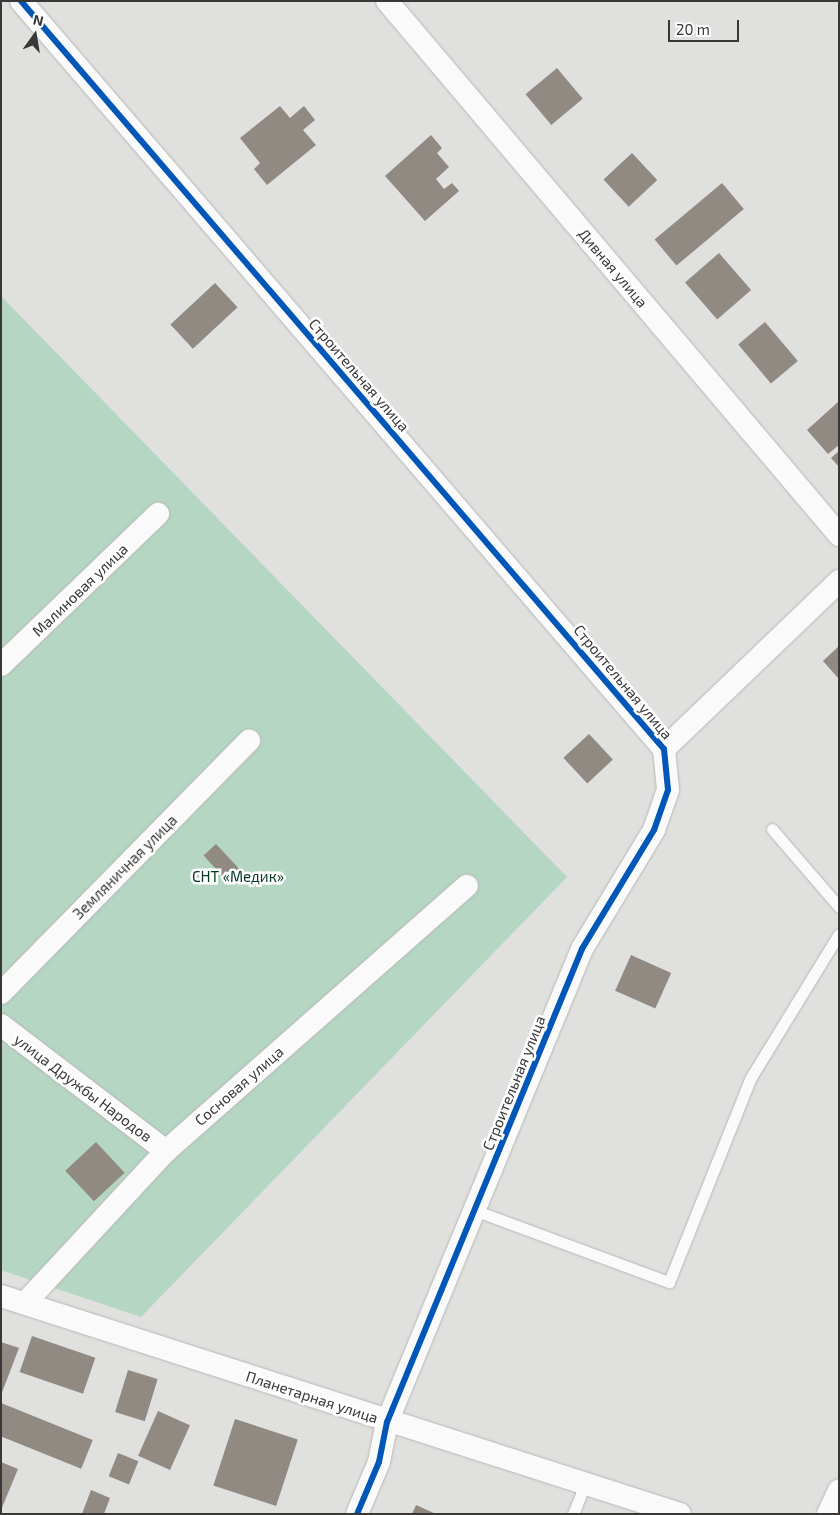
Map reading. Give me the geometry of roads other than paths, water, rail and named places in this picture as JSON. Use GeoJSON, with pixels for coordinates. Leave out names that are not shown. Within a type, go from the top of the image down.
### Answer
{"type":"FeatureCollection","features":[{"type":"Feature","properties":{"kind":"street","name":"Строительная улица"},"geometry":{"type":"LineString","coordinates":[[21,1],[664,749],[668,790],[654,830],[582,949],[387,1422],[379,1462],[357,1514]]}},
{"type":"Feature","properties":{"kind":"street","name":"Дивная улица"},"geometry":{"type":"LineString","coordinates":[[387,1],[839,535]]}},
{"type":"Feature","properties":{"kind":"street","name":"Малиновая улица"},"geometry":{"type":"LineString","coordinates":[[1,666],[158,514]]}},
{"type":"Feature","properties":{"kind":"street"},"geometry":{"type":"LineString","coordinates":[[664,749],[839,581]]}},
{"type":"Feature","properties":{"kind":"street","name":"Земляничная улица"},"geometry":{"type":"LineString","coordinates":[[1,993],[250,741]]}},
{"type":"Feature","properties":{"kind":"street","name":"Сосновая улица"},"geometry":{"type":"LineString","coordinates":[[26,1302],[166,1151],[467,886]]}},
{"type":"Feature","properties":{"kind":"street","name":"улица Дружбы Народов"},"geometry":{"type":"LineString","coordinates":[[1,1025],[166,1151]]}},
{"type":"Feature","properties":{"kind":"street","name":"Планетарная улица"},"geometry":{"type":"LineString","coordinates":[[1,1296],[26,1302],[387,1422],[680,1514]]}},
{"type":"Feature","properties":{"kind":"street"},"geometry":{"type":"LineString","coordinates":[[828,1514],[839,1490]]}},
{"type":"Feature","properties":{"kind":"lane"},"geometry":{"type":"LineString","coordinates":[[772,829],[839,907]]}},
{"type":"Feature","properties":{"kind":"lane"},"geometry":{"type":"LineString","coordinates":[[474,1210],[669,1282],[750,1079],[839,934]]}},
{"type":"Feature","properties":{"kind":"lane"},"geometry":{"type":"LineString","coordinates":[[573,1514],[585,1484]]}},
{"type":"Feature","properties":{"kind":"park label","name":"СНТ «Медик»"},"geometry":{"type":"Point","coordinates":[238,877]}}]}
